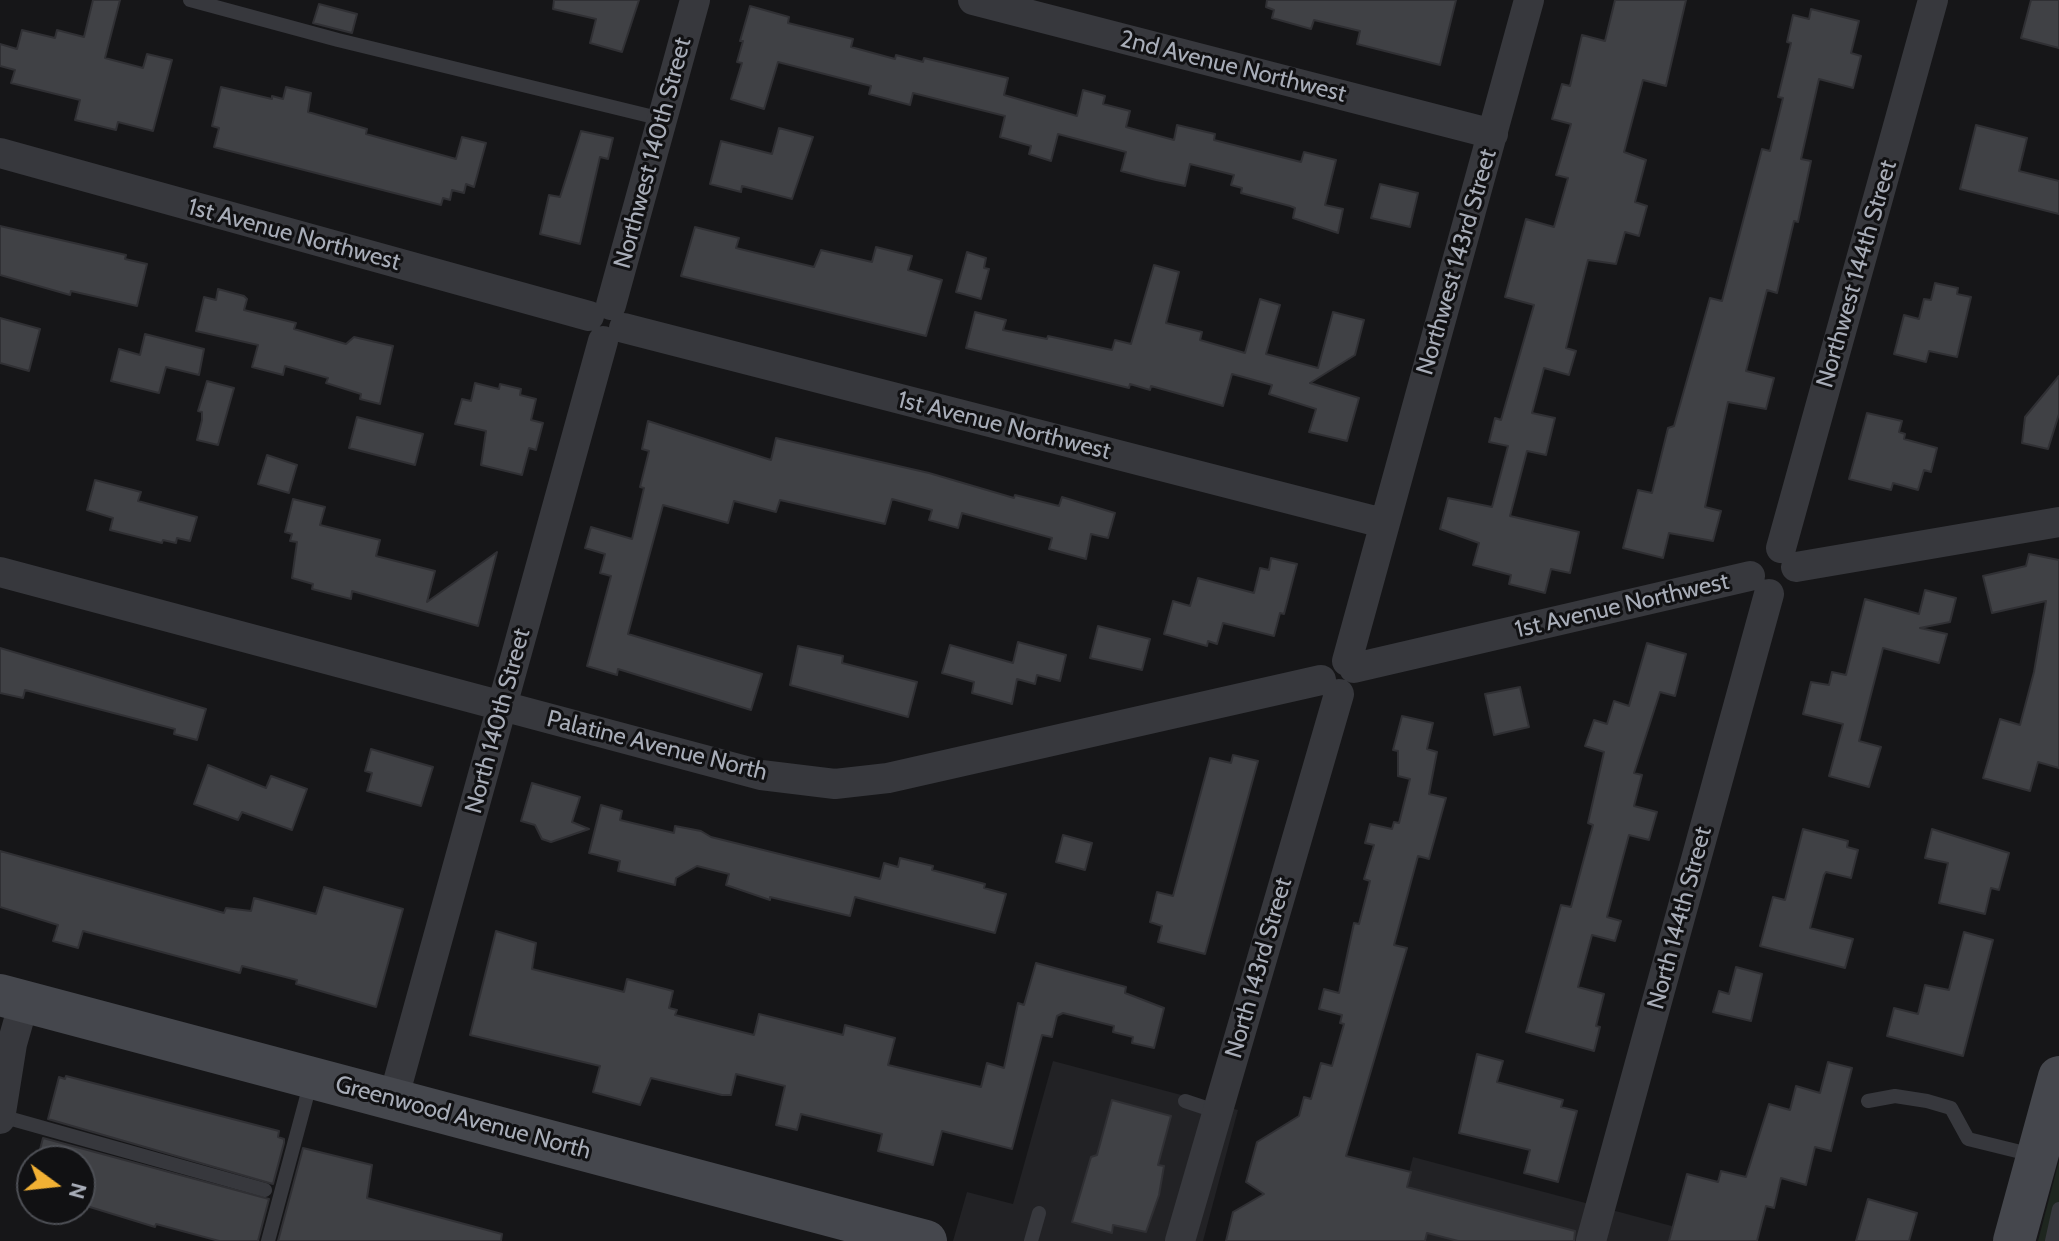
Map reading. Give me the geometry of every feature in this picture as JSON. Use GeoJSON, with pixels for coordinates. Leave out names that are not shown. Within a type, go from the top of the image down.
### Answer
{"type":"FeatureCollection","features":[{"type":"Feature","properties":{"kind":"main road","name":"Greenwood Avenue North"},"geometry":{"type":"LineString","coordinates":[[12,999],[926,1241]]}},
{"type":"Feature","properties":{"kind":"main road"},"geometry":{"type":"LineString","coordinates":[[2014,1241],[2059,1077]]}},
{"type":"Feature","properties":{"kind":"street","name":"Northwest 140th Street"},"geometry":{"type":"LineString","coordinates":[[607,323],[695,0]]}},
{"type":"Feature","properties":{"kind":"street","name":"2nd Avenue Northwest"},"geometry":{"type":"LineString","coordinates":[[973,0],[1493,134]]}},
{"type":"Feature","properties":{"kind":"street","name":"Northwest 143rd Street"},"geometry":{"type":"LineString","coordinates":[[1383,523],[1529,0]]}},
{"type":"Feature","properties":{"kind":"street","name":"Northwest 144th Street"},"geometry":{"type":"LineString","coordinates":[[1788,558],[1933,0]]}},
{"type":"Feature","properties":{"kind":"street","name":"1st Avenue Northwest"},"geometry":{"type":"LineString","coordinates":[[0,153],[607,323],[1383,523]]}},
{"type":"Feature","properties":{"kind":"street","name":"North 140th Street"},"geometry":{"type":"LineString","coordinates":[[393,1100],[607,323]]}},
{"type":"Feature","properties":{"kind":"street"},"geometry":{"type":"LineString","coordinates":[[1788,558],[1795,577],[1788,588],[1760,585],[1750,565],[1758,552],[1788,558],[2059,522]]}},
{"type":"Feature","properties":{"kind":"street"},"geometry":{"type":"LineString","coordinates":[[1330,687],[1326,664],[1336,659],[1350,665],[1383,523]]}},
{"type":"Feature","properties":{"kind":"street","name":"Palatine Avenue North"},"geometry":{"type":"LineString","coordinates":[[0,572],[761,775],[835,784],[888,778],[1330,687]]}},
{"type":"Feature","properties":{"kind":"street","name":"1st Avenue Northwest"},"geometry":{"type":"LineString","coordinates":[[1350,665],[1760,585]]}},
{"type":"Feature","properties":{"kind":"street","name":"North 144th Street"},"geometry":{"type":"LineString","coordinates":[[1591,1241],[1760,585]]}},
{"type":"Feature","properties":{"kind":"street","name":"North 143rd Street"},"geometry":{"type":"LineString","coordinates":[[1180,1241],[1218,1112],[1330,687]]}},
{"type":"Feature","properties":{"kind":"street"},"geometry":{"type":"LineString","coordinates":[[0,1118],[12,1044],[12,999]]}},
{"type":"Feature","properties":{"kind":"lane"},"geometry":{"type":"LineString","coordinates":[[190,0],[338,40],[662,119]]}},
{"type":"Feature","properties":{"kind":"lane"},"geometry":{"type":"LineString","coordinates":[[268,1241],[312,1077]]}},
{"type":"Feature","properties":{"kind":"lane"},"geometry":{"type":"LineString","coordinates":[[1868,1101],[1895,1096],[1939,1104],[1951,1108],[1968,1139],[2038,1156]]}},
{"type":"Feature","properties":{"kind":"lane"},"geometry":{"type":"LineString","coordinates":[[1185,1101],[1218,1112]]}},
{"type":"Feature","properties":{"kind":"lane"},"geometry":{"type":"LineString","coordinates":[[0,1118],[265,1190]]}},
{"type":"Feature","properties":{"kind":"lane"},"geometry":{"type":"LineString","coordinates":[[2052,1241],[2059,1209]]}},
{"type":"Feature","properties":{"kind":"lane"},"geometry":{"type":"LineString","coordinates":[[1031,1241],[1039,1213]]}},
{"type":"Feature","properties":{"kind":"shaded area"},"geometry":{"type":"Polygon","coordinates":[[[1053,1061],[1238,1110],[1203,1241],[953,1241],[967,1192],[1013,1204],[1053,1061]]]}},
{"type":"Feature","properties":{"kind":"shaded area"},"geometry":{"type":"Polygon","coordinates":[[[1413,1157],[1728,1241],[1391,1241],[1413,1157]]]}},
{"type":"Feature","properties":{"kind":"shaded area"},"geometry":{"type":"Polygon","coordinates":[[[2059,1161],[2059,1241],[2038,1241],[2059,1161]]]}},
{"type":"Feature","properties":{"kind":"building"},"geometry":{"type":"Polygon","coordinates":[[[93,0],[120,0],[105,58],[143,68],[147,54],[172,60],[153,131],[118,122],[116,130],[75,120],[80,100],[11,83],[15,70],[0,66],[0,44],[17,49],[22,30],[55,38],[57,30],[84,37],[93,0]]]}},
{"type":"Feature","properties":{"kind":"building"},"geometry":{"type":"Polygon","coordinates":[[[554,0],[639,0],[622,52],[590,43],[596,19],[553,9],[554,0]]]}},
{"type":"Feature","properties":{"kind":"building"},"geometry":{"type":"Polygon","coordinates":[[[1267,0],[1456,0],[1440,65],[1357,44],[1360,31],[1314,20],[1311,29],[1272,18],[1274,10],[1266,7],[1267,0]]]}},
{"type":"Feature","properties":{"kind":"building"},"geometry":{"type":"Polygon","coordinates":[[[1615,0],[1686,0],[1666,86],[1643,80],[1624,152],[1646,160],[1635,202],[1647,206],[1639,236],[1625,232],[1616,264],[1588,260],[1566,348],[1576,351],[1569,375],[1544,368],[1532,413],[1555,418],[1546,455],[1527,451],[1510,516],[1579,532],[1570,573],[1551,569],[1545,593],[1509,584],[1511,575],[1473,565],[1479,543],[1440,529],[1448,498],[1492,507],[1508,446],[1489,442],[1495,418],[1501,420],[1534,305],[1505,297],[1526,219],[1554,227],[1568,178],[1556,175],[1571,124],[1552,119],[1562,84],[1570,86],[1582,35],[1605,41],[1615,0]]]}},
{"type":"Feature","properties":{"kind":"building"},"geometry":{"type":"Polygon","coordinates":[[[2031,0],[2059,0],[2059,48],[2021,38],[2031,0]]]}},
{"type":"Feature","properties":{"kind":"building"},"geometry":{"type":"Polygon","coordinates":[[[319,4],[357,14],[352,33],[313,23],[319,4]]]}},
{"type":"Feature","properties":{"kind":"building"},"geometry":{"type":"Polygon","coordinates":[[[750,6],[789,17],[788,23],[853,39],[851,47],[895,59],[896,55],[923,62],[924,58],[1008,78],[1004,95],[1077,116],[1083,90],[1105,96],[1103,104],[1130,111],[1126,127],[1174,140],[1177,125],[1215,134],[1214,140],[1301,162],[1304,152],[1336,160],[1325,205],[1343,209],[1338,233],[1293,218],[1295,208],[1241,193],[1242,188],[1231,185],[1234,175],[1190,164],[1185,186],[1156,180],[1121,171],[1126,152],[1058,134],[1051,161],[1029,154],[1031,146],[1000,137],[1005,116],[913,93],[910,105],[869,94],[871,86],[778,62],[764,109],[731,99],[742,63],[737,62],[750,6]]]}},
{"type":"Feature","properties":{"kind":"building"},"geometry":{"type":"Polygon","coordinates":[[[1811,9],[1859,21],[1851,53],[1861,56],[1853,88],[1819,79],[1801,159],[1811,161],[1798,222],[1794,221],[1777,293],[1767,290],[1746,371],[1774,378],[1766,409],[1728,402],[1705,507],[1721,511],[1713,541],[1669,533],[1663,558],[1623,548],[1638,490],[1652,493],[1668,428],[1674,426],[1710,298],[1722,301],[1762,149],[1770,151],[1783,98],[1778,97],[1791,43],[1787,42],[1793,15],[1809,19],[1811,9]]]}},
{"type":"Feature","properties":{"kind":"building"},"geometry":{"type":"Polygon","coordinates":[[[221,87],[272,99],[272,96],[283,99],[286,87],[311,93],[308,112],[367,129],[366,134],[456,159],[462,137],[486,143],[474,187],[466,184],[464,193],[452,190],[450,200],[443,198],[441,205],[214,147],[219,128],[212,126],[221,87]]]}},
{"type":"Feature","properties":{"kind":"building"},"geometry":{"type":"Polygon","coordinates":[[[1976,125],[2027,138],[2019,171],[2059,181],[2059,214],[1960,189],[1976,125]]]}},
{"type":"Feature","properties":{"kind":"building"},"geometry":{"type":"Polygon","coordinates":[[[779,128],[813,137],[792,199],[742,186],[741,192],[710,184],[721,141],[772,154],[779,128]]]}},
{"type":"Feature","properties":{"kind":"building"},"geometry":{"type":"Polygon","coordinates":[[[581,131],[613,138],[608,159],[600,157],[580,244],[540,234],[549,195],[560,197],[581,131]]]}},
{"type":"Feature","properties":{"kind":"building"},"geometry":{"type":"Polygon","coordinates":[[[1380,184],[1418,193],[1410,227],[1371,218],[1380,184]]]}},
{"type":"Feature","properties":{"kind":"building"},"geometry":{"type":"Polygon","coordinates":[[[0,226],[126,255],[125,259],[147,264],[137,306],[71,291],[70,295],[0,275],[0,226]]]}},
{"type":"Feature","properties":{"kind":"building"},"geometry":{"type":"Polygon","coordinates":[[[695,227],[739,238],[736,248],[814,267],[821,250],[872,262],[876,247],[912,256],[908,270],[942,280],[926,336],[681,276],[695,227]]]}},
{"type":"Feature","properties":{"kind":"building"},"geometry":{"type":"Polygon","coordinates":[[[967,252],[986,258],[984,268],[989,269],[981,299],[956,292],[967,252]]]}},
{"type":"Feature","properties":{"kind":"building"},"geometry":{"type":"Polygon","coordinates":[[[1154,265],[1179,272],[1166,323],[1202,332],[1200,340],[1245,353],[1260,299],[1280,305],[1266,354],[1318,368],[1333,312],[1364,320],[1355,355],[1310,383],[1359,398],[1347,441],[1309,432],[1316,409],[1269,394],[1272,385],[1232,374],[1223,406],[1151,386],[1150,390],[1130,384],[1129,388],[966,348],[975,312],[1006,320],[1003,330],[1112,350],[1115,340],[1131,344],[1154,265]]]}},
{"type":"Feature","properties":{"kind":"building"},"geometry":{"type":"Polygon","coordinates":[[[1935,283],[1958,288],[1957,294],[1971,297],[1957,357],[1929,351],[1926,362],[1894,354],[1904,315],[1919,319],[1924,299],[1931,300],[1935,283]]]}},
{"type":"Feature","properties":{"kind":"building"},"geometry":{"type":"Polygon","coordinates":[[[218,289],[244,296],[247,299],[244,310],[296,323],[294,329],[346,344],[354,337],[393,346],[380,404],[360,399],[361,394],[326,383],[328,378],[285,366],[283,375],[252,367],[258,345],[196,331],[204,297],[216,300],[218,289]]]}},
{"type":"Feature","properties":{"kind":"building"},"geometry":{"type":"Polygon","coordinates":[[[0,318],[40,329],[29,371],[0,363],[0,318]]]}},
{"type":"Feature","properties":{"kind":"building"},"geometry":{"type":"Polygon","coordinates":[[[145,334],[204,349],[199,375],[166,367],[159,393],[111,381],[119,349],[140,355],[145,334]]]}},
{"type":"Feature","properties":{"kind":"building"},"geometry":{"type":"Polygon","coordinates":[[[2059,376],[2059,414],[2048,449],[2022,443],[2025,417],[2059,376]]]}},
{"type":"Feature","properties":{"kind":"building"},"geometry":{"type":"Polygon","coordinates":[[[207,381],[234,388],[218,445],[197,440],[202,420],[202,412],[198,411],[207,381]]]}},
{"type":"Feature","properties":{"kind":"building"},"geometry":{"type":"Polygon","coordinates":[[[475,383],[499,389],[500,384],[521,389],[520,395],[536,399],[531,420],[543,423],[536,450],[529,448],[522,475],[481,465],[486,431],[455,424],[462,399],[471,401],[475,383]]]}},
{"type":"Feature","properties":{"kind":"building"},"geometry":{"type":"Polygon","coordinates":[[[1867,413],[1902,421],[1899,432],[1905,434],[1904,439],[1937,448],[1931,472],[1924,470],[1918,490],[1893,483],[1891,490],[1849,479],[1867,413]]]}},
{"type":"Feature","properties":{"kind":"building"},"geometry":{"type":"Polygon","coordinates":[[[357,417],[423,434],[415,465],[349,448],[357,417]]]}},
{"type":"Feature","properties":{"kind":"building"},"geometry":{"type":"Polygon","coordinates":[[[648,421],[771,460],[776,438],[929,473],[1014,498],[1015,495],[1059,506],[1062,497],[1115,513],[1108,538],[1091,534],[1086,559],[1049,549],[1052,538],[962,513],[958,528],[929,520],[932,510],[892,499],[885,524],[780,500],[776,512],[734,501],[728,523],[663,505],[628,634],[762,674],[751,710],[618,669],[617,675],[587,666],[611,576],[600,573],[605,554],[585,548],[591,527],[632,539],[644,488],[640,487],[649,451],[642,449],[648,421]]]}},
{"type":"Feature","properties":{"kind":"building"},"geometry":{"type":"Polygon","coordinates":[[[267,455],[297,465],[289,493],[258,484],[267,455]]]}},
{"type":"Feature","properties":{"kind":"building"},"geometry":{"type":"Polygon","coordinates":[[[95,480],[141,492],[138,501],[197,517],[190,541],[177,538],[176,543],[163,540],[162,543],[110,530],[113,518],[87,510],[95,480]]]}},
{"type":"Feature","properties":{"kind":"building"},"geometry":{"type":"Polygon","coordinates":[[[293,499],[325,507],[320,525],[380,540],[376,556],[435,571],[427,602],[497,552],[478,626],[352,591],[351,599],[312,589],[313,584],[292,578],[297,542],[290,541],[292,534],[285,532],[293,499]]]}},
{"type":"Feature","properties":{"kind":"building"},"geometry":{"type":"Polygon","coordinates":[[[2029,554],[2059,560],[2059,768],[2038,762],[2030,791],[1983,778],[2000,719],[2020,725],[2034,672],[2046,601],[1992,613],[1983,576],[2026,566],[2029,554]]]}},
{"type":"Feature","properties":{"kind":"building"},"geometry":{"type":"Polygon","coordinates":[[[1271,558],[1297,564],[1284,614],[1280,613],[1274,636],[1223,623],[1217,644],[1208,641],[1207,646],[1164,634],[1173,601],[1190,606],[1198,578],[1254,593],[1260,568],[1269,570],[1271,558]]]}},
{"type":"Feature","properties":{"kind":"building"},"geometry":{"type":"Polygon","coordinates":[[[1925,590],[1956,598],[1950,622],[1920,628],[1947,634],[1939,663],[1883,648],[1859,741],[1881,747],[1869,787],[1829,776],[1843,724],[1803,714],[1811,682],[1829,685],[1832,672],[1846,675],[1865,599],[1919,614],[1925,590]]]}},
{"type":"Feature","properties":{"kind":"building"},"geometry":{"type":"Polygon","coordinates":[[[1098,626],[1150,639],[1142,670],[1090,658],[1098,626]]]}},
{"type":"Feature","properties":{"kind":"building"},"geometry":{"type":"Polygon","coordinates":[[[1018,642],[1066,655],[1060,681],[1037,675],[1035,684],[1017,679],[1012,704],[972,693],[974,682],[942,673],[950,645],[1013,663],[1018,642]]]}},
{"type":"Feature","properties":{"kind":"building"},"geometry":{"type":"Polygon","coordinates":[[[1647,643],[1686,654],[1675,696],[1660,692],[1634,773],[1642,775],[1634,806],[1657,812],[1649,840],[1629,835],[1607,917],[1621,921],[1615,941],[1592,935],[1578,987],[1604,994],[1594,1051],[1526,1032],[1561,905],[1571,907],[1593,825],[1588,823],[1604,752],[1585,746],[1594,720],[1607,724],[1614,701],[1629,706],[1647,643]]]}},
{"type":"Feature","properties":{"kind":"building"},"geometry":{"type":"Polygon","coordinates":[[[798,646],[843,656],[842,663],[917,682],[908,717],[790,685],[798,646]]]}},
{"type":"Feature","properties":{"kind":"building"},"geometry":{"type":"Polygon","coordinates":[[[0,648],[206,709],[197,740],[174,734],[175,729],[25,690],[23,698],[0,693],[0,648]]]}},
{"type":"Feature","properties":{"kind":"building"},"geometry":{"type":"Polygon","coordinates":[[[1520,687],[1529,727],[1494,735],[1485,694],[1520,687]]]}},
{"type":"Feature","properties":{"kind":"building"},"geometry":{"type":"Polygon","coordinates":[[[1402,716],[1433,723],[1427,749],[1437,752],[1429,794],[1446,798],[1429,859],[1418,856],[1394,945],[1407,948],[1346,1156],[1411,1172],[1407,1187],[1575,1231],[1574,1241],[1458,1241],[1427,1233],[1425,1241],[1226,1241],[1233,1212],[1264,1194],[1246,1182],[1257,1142],[1299,1116],[1304,1097],[1311,1099],[1321,1063],[1332,1066],[1344,1024],[1340,1023],[1342,1015],[1319,1009],[1324,989],[1339,993],[1354,923],[1359,924],[1370,881],[1364,879],[1374,845],[1365,843],[1370,824],[1392,829],[1394,822],[1399,823],[1410,779],[1398,776],[1398,751],[1393,750],[1402,716]]]}},
{"type":"Feature","properties":{"kind":"building"},"geometry":{"type":"Polygon","coordinates":[[[371,749],[433,767],[421,806],[367,791],[372,773],[365,771],[371,749]]]}},
{"type":"Feature","properties":{"kind":"building"},"geometry":{"type":"Polygon","coordinates":[[[1233,755],[1258,761],[1205,954],[1158,942],[1162,926],[1150,922],[1157,892],[1173,896],[1210,758],[1231,763],[1233,755]]]}},
{"type":"Feature","properties":{"kind":"building"},"geometry":{"type":"Polygon","coordinates":[[[208,765],[266,788],[271,776],[307,789],[292,830],[242,812],[238,820],[194,804],[208,765]]]}},
{"type":"Feature","properties":{"kind":"building"},"geometry":{"type":"Polygon","coordinates":[[[532,783],[580,797],[572,822],[589,829],[551,842],[542,839],[535,825],[521,821],[532,783]]]}},
{"type":"Feature","properties":{"kind":"building"},"geometry":{"type":"Polygon","coordinates":[[[601,805],[622,811],[620,820],[674,833],[675,826],[701,831],[711,837],[880,879],[884,863],[898,867],[900,858],[933,866],[932,870],[985,884],[984,888],[1006,894],[995,933],[855,897],[850,916],[770,897],[770,900],[726,885],[729,874],[697,866],[676,878],[675,885],[618,871],[620,861],[589,853],[601,805]]]}},
{"type":"Feature","properties":{"kind":"building"},"geometry":{"type":"Polygon","coordinates":[[[1803,829],[1848,841],[1847,847],[1858,850],[1851,878],[1826,872],[1824,875],[1810,928],[1853,939],[1845,968],[1760,946],[1773,897],[1785,900],[1803,829]]]}},
{"type":"Feature","properties":{"kind":"building"},"geometry":{"type":"Polygon","coordinates":[[[1932,829],[2009,853],[1999,890],[1991,888],[1985,914],[1939,903],[1948,863],[1925,858],[1932,829]]]}},
{"type":"Feature","properties":{"kind":"building"},"geometry":{"type":"Polygon","coordinates":[[[1063,835],[1092,843],[1085,870],[1056,862],[1063,835]]]}},
{"type":"Feature","properties":{"kind":"building"},"geometry":{"type":"Polygon","coordinates":[[[0,851],[224,913],[226,908],[251,911],[254,898],[316,914],[324,887],[403,909],[376,1007],[296,984],[297,980],[242,966],[240,973],[83,931],[78,948],[53,941],[58,925],[0,907],[0,851]]]}},
{"type":"Feature","properties":{"kind":"building"},"geometry":{"type":"Polygon","coordinates":[[[496,931],[536,943],[532,969],[624,992],[627,979],[673,991],[669,1008],[677,1010],[675,1015],[754,1035],[759,1014],[843,1035],[845,1025],[895,1038],[888,1065],[981,1087],[987,1063],[1004,1068],[1018,1003],[1024,1005],[1036,963],[1126,987],[1125,993],[1164,1008],[1154,1048],[1132,1043],[1133,1037],[1113,1032],[1114,1026],[1063,1013],[1057,1016],[1052,1037],[1042,1035],[1012,1149],[942,1131],[933,1165],[878,1151],[882,1134],[801,1114],[797,1130],[776,1125],[785,1086],[736,1074],[731,1095],[722,1095],[651,1078],[640,1105],[593,1092],[600,1066],[470,1035],[496,931]]]}},
{"type":"Feature","properties":{"kind":"building"},"geometry":{"type":"Polygon","coordinates":[[[1964,932],[1993,940],[1963,1056],[1887,1036],[1894,1008],[1918,1014],[1925,985],[1949,990],[1964,932]]]}},
{"type":"Feature","properties":{"kind":"building"},"geometry":{"type":"Polygon","coordinates":[[[1736,967],[1762,974],[1751,1021],[1713,1012],[1719,991],[1729,994],[1736,967]]]}},
{"type":"Feature","properties":{"kind":"building"},"geometry":{"type":"Polygon","coordinates":[[[1477,1054],[1503,1061],[1497,1082],[1563,1100],[1561,1107],[1577,1111],[1558,1182],[1524,1173],[1530,1150],[1459,1133],[1477,1054]]]}},
{"type":"Feature","properties":{"kind":"building"},"geometry":{"type":"Polygon","coordinates":[[[1828,1062],[1852,1068],[1831,1151],[1815,1147],[1806,1185],[1781,1178],[1774,1208],[1766,1206],[1757,1241],[1669,1241],[1687,1174],[1718,1182],[1721,1171],[1746,1177],[1769,1104],[1790,1110],[1796,1086],[1820,1093],[1828,1062]]]}},
{"type":"Feature","properties":{"kind":"building"},"geometry":{"type":"Polygon","coordinates":[[[66,1076],[279,1131],[278,1137],[284,1139],[284,1143],[273,1184],[48,1119],[59,1077],[65,1079],[66,1076]]]}},
{"type":"Feature","properties":{"kind":"building"},"geometry":{"type":"Polygon","coordinates":[[[1112,1100],[1171,1116],[1158,1165],[1164,1166],[1159,1195],[1146,1232],[1113,1225],[1112,1233],[1072,1222],[1091,1157],[1097,1155],[1112,1100]]]}},
{"type":"Feature","properties":{"kind":"building"},"geometry":{"type":"Polygon","coordinates":[[[43,1138],[69,1145],[41,1145],[43,1138]]]}},
{"type":"Feature","properties":{"kind":"building"},"geometry":{"type":"Polygon","coordinates":[[[303,1148],[372,1165],[367,1198],[502,1234],[501,1241],[278,1241],[303,1148]]]}},
{"type":"Feature","properties":{"kind":"building"},"geometry":{"type":"Polygon","coordinates":[[[96,1152],[269,1199],[258,1241],[219,1241],[156,1224],[155,1227],[96,1209],[96,1152]]]}},
{"type":"Feature","properties":{"kind":"building"},"geometry":{"type":"Polygon","coordinates":[[[1868,1199],[1917,1213],[1909,1241],[1856,1241],[1868,1199]]]}}]}
